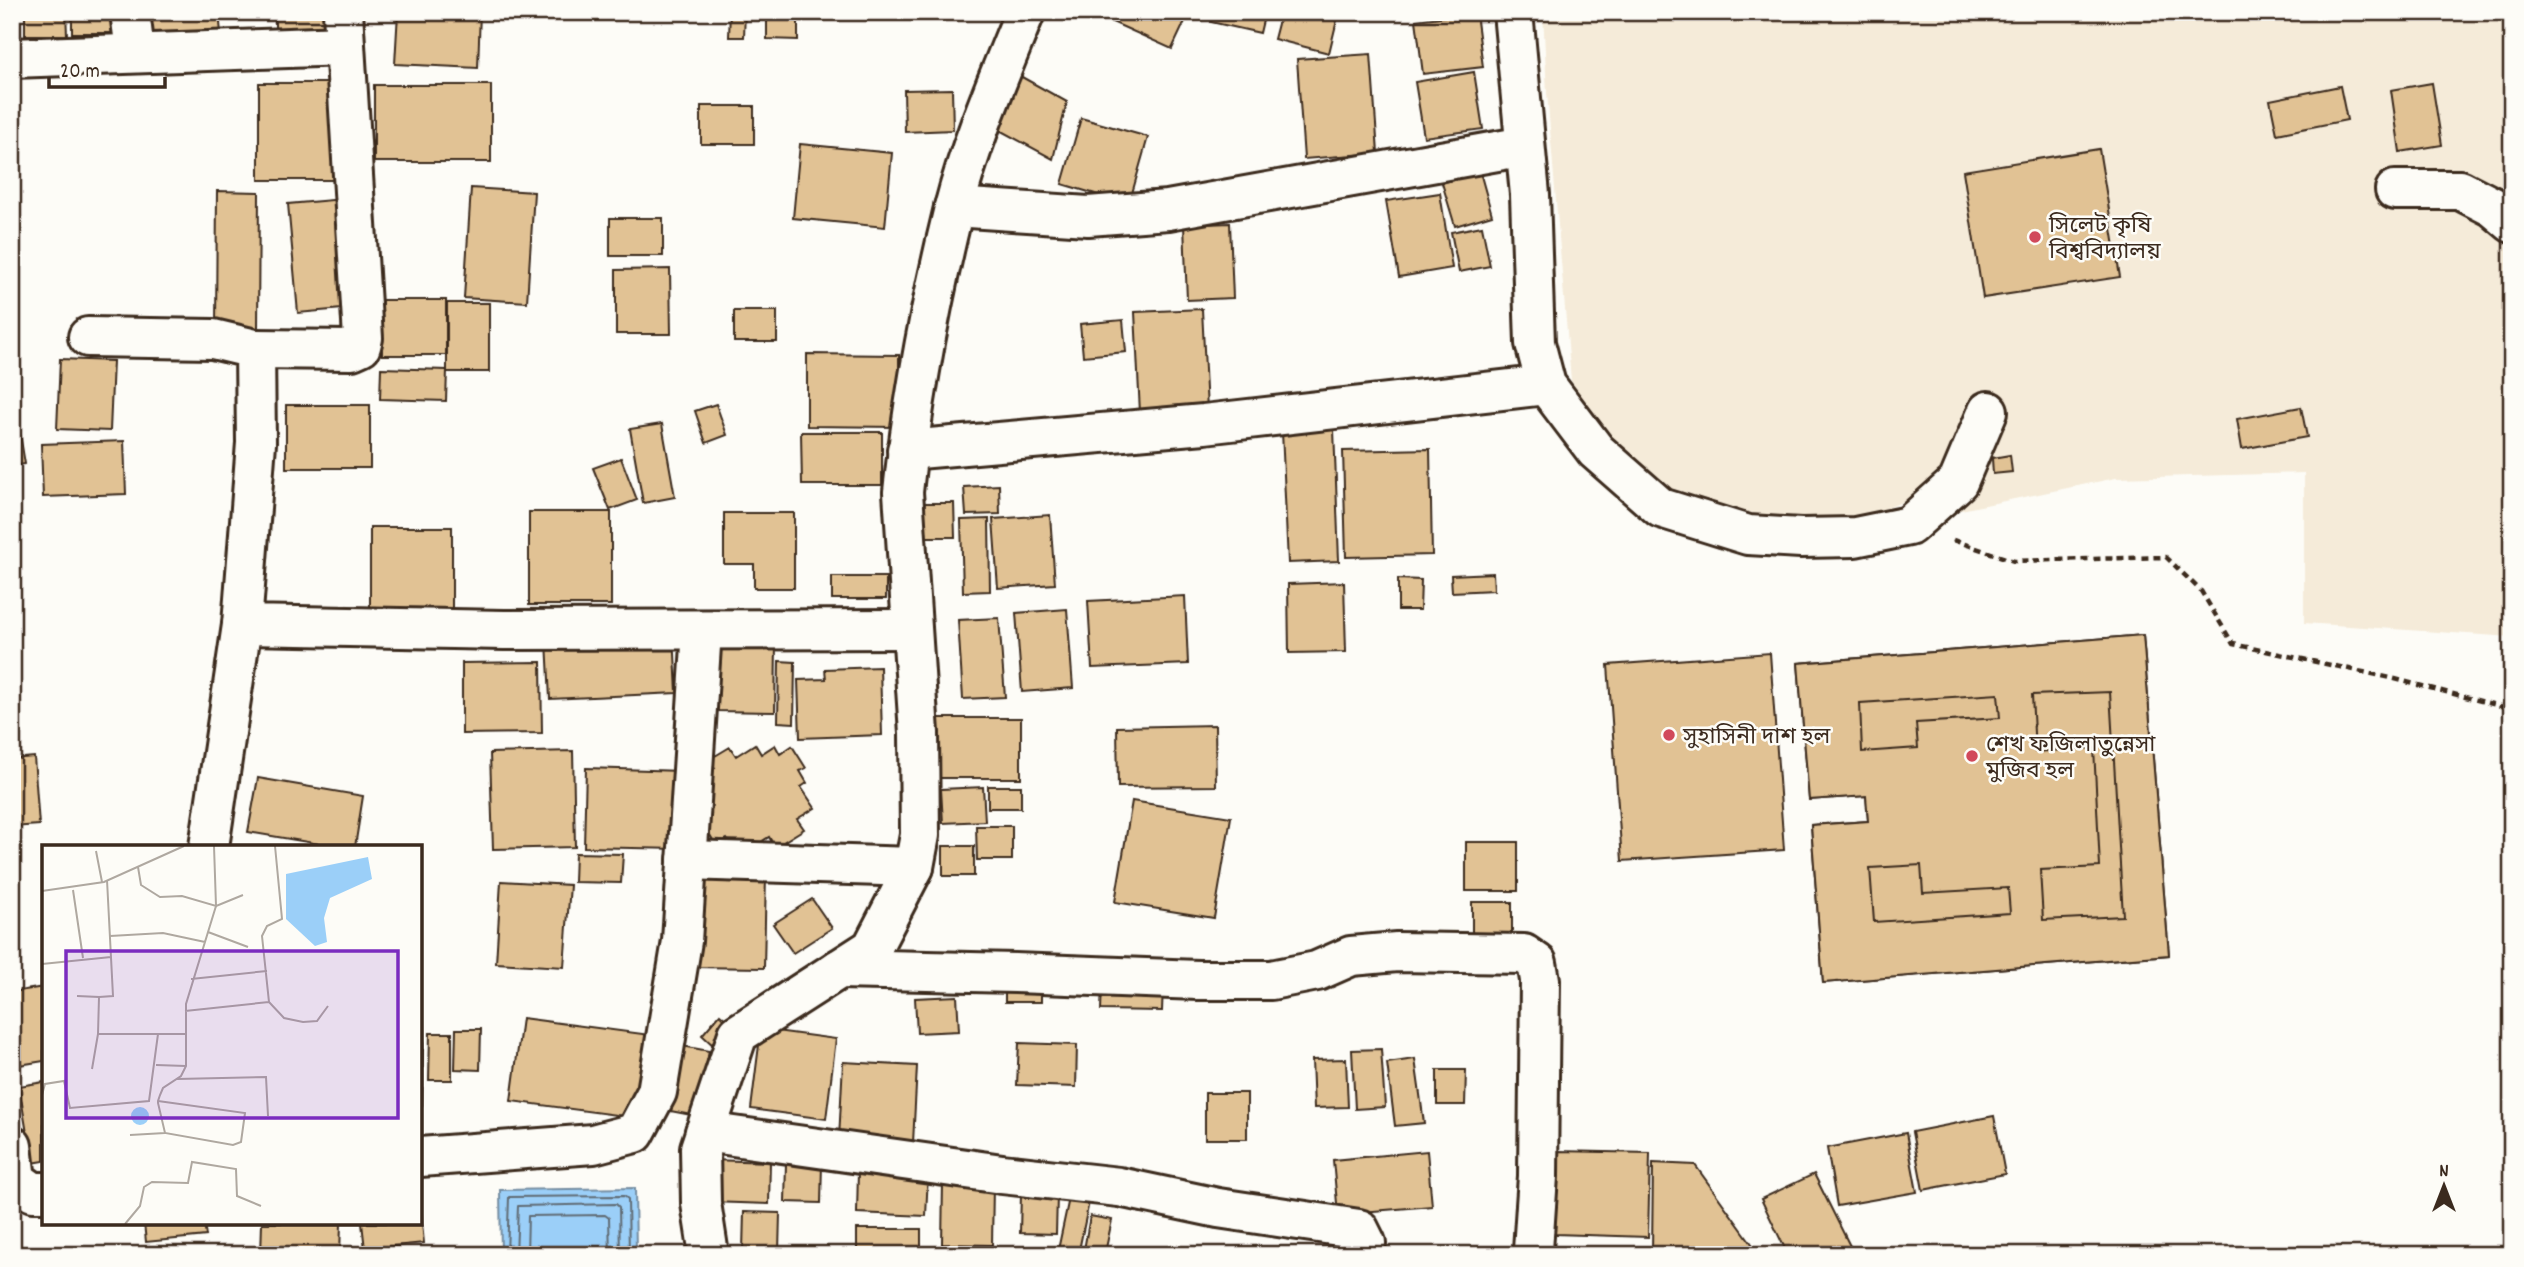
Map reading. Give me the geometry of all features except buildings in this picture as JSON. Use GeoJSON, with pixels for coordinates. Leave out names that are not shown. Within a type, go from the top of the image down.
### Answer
{"type":"FeatureCollection","features":[{"type":"Feature","properties":{"kind":"street"},"geometry":{"type":"LineString","coordinates":[[130,12],[135,52]]}},
{"type":"Feature","properties":{"kind":"street"},"geometry":{"type":"LineString","coordinates":[[709,1255],[701,1203],[700,1147],[738,1034],[872,948],[914,867],[920,835],[920,778],[903,492],[907,450],[914,401],[954,207],[981,121],[1025,12]]}},
{"type":"Feature","properties":{"kind":"street"},"geometry":{"type":"LineString","coordinates":[[1513,12],[1530,195],[1535,343],[1546,385],[1595,451],[1661,508],[1748,535],[1855,537],[1909,526],[1958,482],[1988,411]]}},
{"type":"Feature","properties":{"kind":"street"},"geometry":{"type":"LineString","coordinates":[[12,58],[135,52],[344,29],[363,338],[360,346],[352,350],[255,349],[213,339],[88,337]]}},
{"type":"Feature","properties":{"kind":"street"},"geometry":{"type":"LineString","coordinates":[[954,207],[1088,216],[1168,210],[1525,146]]}},
{"type":"Feature","properties":{"kind":"street"},"geometry":{"type":"LineString","coordinates":[[2395,191],[2460,191],[2493,207],[2512,223]]}},
{"type":"Feature","properties":{"kind":"street"},"geometry":{"type":"LineString","coordinates":[[209,845],[242,625],[256,443],[255,349]]}},
{"type":"Feature","properties":{"kind":"street"},"geometry":{"type":"LineString","coordinates":[[907,450],[1204,424],[1546,385]]}},
{"type":"Feature","properties":{"kind":"street"},"geometry":{"type":"LineString","coordinates":[[242,625],[504,630],[911,629]]}},
{"type":"Feature","properties":{"kind":"street"},"geometry":{"type":"LineString","coordinates":[[422,1157],[593,1144],[635,1133],[657,1092],[682,941],[702,630]]}},
{"type":"Feature","properties":{"kind":"street"},"geometry":{"type":"LineString","coordinates":[[687,860],[914,867]]}},
{"type":"Feature","properties":{"kind":"street"},"geometry":{"type":"LineString","coordinates":[[839,969],[1271,980],[1317,971],[1351,956],[1397,951],[1524,954],[1537,963],[1540,980],[1538,1176],[1533,1250]]}},
{"type":"Feature","properties":{"kind":"street"},"geometry":{"type":"LineString","coordinates":[[705,1132],[1002,1174],[1119,1187],[1218,1208],[1359,1229],[1366,1243],[1363,1255]]}},
{"type":"Feature","properties":{"kind":"street"},"geometry":{"type":"LineString","coordinates":[[12,1146],[16,1180],[33,1192],[42,1192]]}},
{"type":"Feature","properties":{"kind":"path"},"geometry":{"type":"LineString","coordinates":[[1909,526],[2014,561],[2166,557],[2200,592],[2233,644],[2391,678],[2512,709]]}},
{"type":"Feature","properties":{"kind":"shaded area","name":"সিলেট কৃষি বিশ্ববিদ্যালয়"},"geometry":{"type":"Polygon","coordinates":[[[1543,12],[2512,12],[2512,637],[2304,623],[2304,473],[2116,478],[1961,510],[1912,498],[1865,517],[1801,520],[1745,514],[1667,498],[1618,457],[1571,381],[1547,93],[1543,12]]]}},
{"type":"Feature","properties":{"kind":"water"},"geometry":{"type":"Polygon","coordinates":[[[635,1188],[636,1255],[501,1255],[500,1190],[635,1188]]]}},
{"type":"Feature","properties":{"kind":"place","name":"সিলেট কৃষি বিশ্ববিদ্যালয়"},"geometry":{"type":"Point","coordinates":[2035,237]}},
{"type":"Feature","properties":{"kind":"place","name":"সুহাসিনী দাশ হল"},"geometry":{"type":"Point","coordinates":[1669,735]}},
{"type":"Feature","properties":{"kind":"place","name":"শেখ ফজিলাতুন্নেসা মুজিব হল"},"geometry":{"type":"Point","coordinates":[1972,756]}}]}
